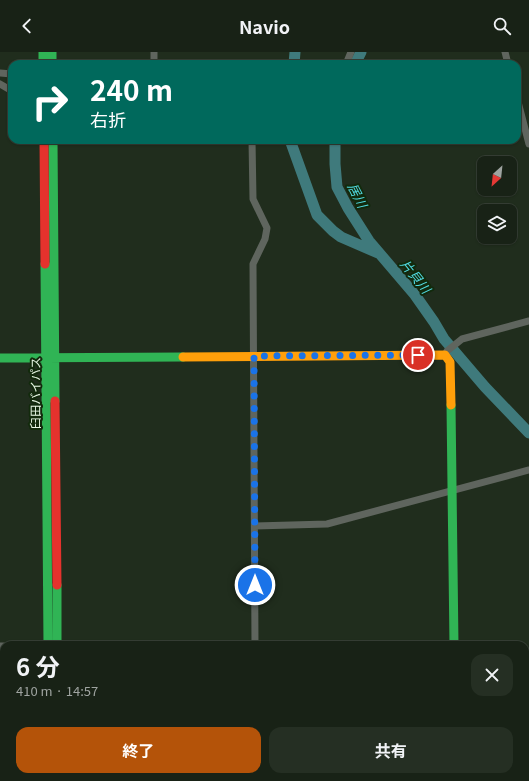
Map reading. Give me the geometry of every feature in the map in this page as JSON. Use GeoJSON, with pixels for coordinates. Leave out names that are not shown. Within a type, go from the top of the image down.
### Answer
{"type":"FeatureCollection","features":[{"type":"Feature","properties":{"kind":"main road","name":"臼田バイパス"},"geometry":{"type":"LineString","coordinates":[[44,144],[57,641]]}},
{"type":"Feature","properties":{"kind":"main road","name":"臼田バイパス"},"geometry":{"type":"LineString","coordinates":[[48,641],[53,144]]}},
{"type":"Feature","properties":{"kind":"main road"},"geometry":{"type":"LineString","coordinates":[[0,358],[446,353],[450,362],[454,641]]}},
{"type":"Feature","properties":{"kind":"street"},"geometry":{"type":"LineString","coordinates":[[521,113],[529,144]]}},
{"type":"Feature","properties":{"kind":"street"},"geometry":{"type":"LineString","coordinates":[[252,144],[253,199],[267,228],[253,264],[255,641]]}},
{"type":"Feature","properties":{"kind":"street"},"geometry":{"type":"LineString","coordinates":[[446,353],[460,340],[529,321]]}},
{"type":"Feature","properties":{"kind":"street"},"geometry":{"type":"LineString","coordinates":[[255,526],[328,524],[529,470]]}},
{"type":"Feature","properties":{"kind":"waterway","name":"片貝川"},"geometry":{"type":"LineString","coordinates":[[294,60],[295,52]]}},
{"type":"Feature","properties":{"kind":"waterway","name":"居川"},"geometry":{"type":"LineString","coordinates":[[357,60],[361,52]]}},
{"type":"Feature","properties":{"kind":"waterway","name":"片貝川"},"geometry":{"type":"LineString","coordinates":[[291,144],[317,215],[341,237],[378,253]]}},
{"type":"Feature","properties":{"kind":"waterway","name":"片貝川"},"geometry":{"type":"LineString","coordinates":[[335,144],[337,187],[348,208],[369,241],[415,295],[444,339],[485,387],[529,433]]}},
{"type":"Feature","properties":{"kind":"traffic: fast"},"geometry":{"type":"LineString","coordinates":[[43,52],[43,60]]}},
{"type":"Feature","properties":{"kind":"traffic: fast"},"geometry":{"type":"LineString","coordinates":[[52,52],[52,60]]}},
{"type":"Feature","properties":{"kind":"traffic: fast"},"geometry":{"type":"LineString","coordinates":[[53,144],[55,401]]}},
{"type":"Feature","properties":{"kind":"traffic: fast"},"geometry":{"type":"LineString","coordinates":[[45,264],[48,641]]}},
{"type":"Feature","properties":{"kind":"traffic: fast"},"geometry":{"type":"LineString","coordinates":[[0,358],[183,357]]}},
{"type":"Feature","properties":{"kind":"traffic: fast"},"geometry":{"type":"LineString","coordinates":[[451,405],[454,641]]}},
{"type":"Feature","properties":{"kind":"traffic: fast"},"geometry":{"type":"LineString","coordinates":[[57,585],[57,641]]}},
{"type":"Feature","properties":{"kind":"traffic: slow"},"geometry":{"type":"LineString","coordinates":[[183,357],[445,355],[450,362],[451,405]]}},
{"type":"Feature","properties":{"kind":"traffic: jam"},"geometry":{"type":"LineString","coordinates":[[44,144],[45,264]]}},
{"type":"Feature","properties":{"kind":"traffic: jam"},"geometry":{"type":"LineString","coordinates":[[55,401],[57,585]]}},
{"type":"Feature","properties":{"kind":"route"},"geometry":{"type":"LineString","coordinates":[[255,585],[254,356],[418,355]]}}]}
